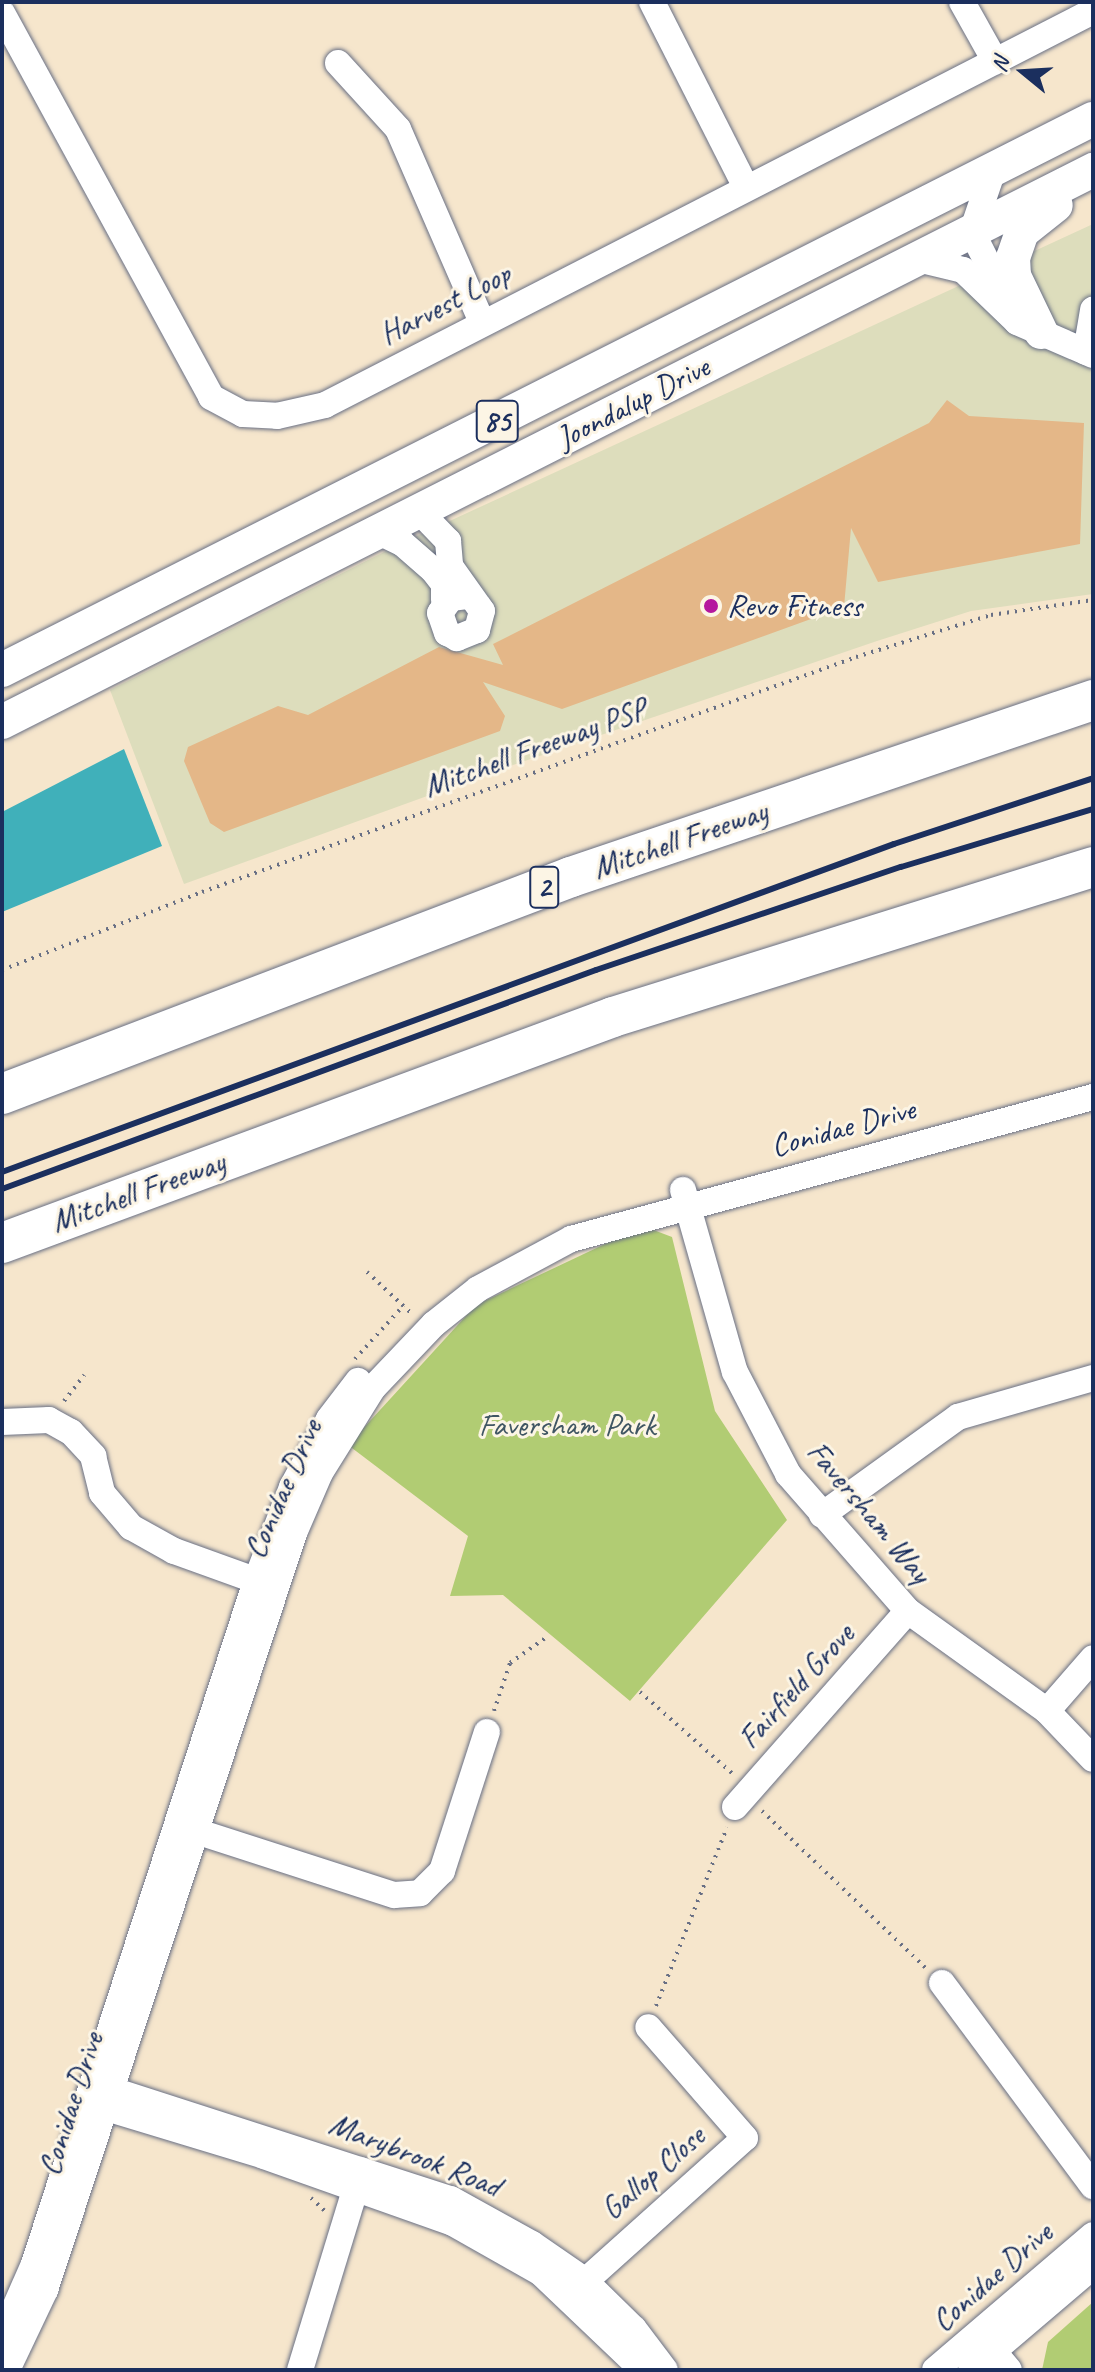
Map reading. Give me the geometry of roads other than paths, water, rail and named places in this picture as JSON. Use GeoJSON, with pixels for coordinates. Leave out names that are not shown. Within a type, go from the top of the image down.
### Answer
{"type":"FeatureCollection","features":[{"type":"Feature","properties":{"kind":"highway","name":"Mitchell Freeway"},"geometry":{"type":"LineString","coordinates":[[2,1094],[571,877],[1093,700]]}},
{"type":"Feature","properties":{"kind":"highway","name":"Mitchell Freeway"},"geometry":{"type":"LineString","coordinates":[[2,1243],[613,1017],[1093,867]]}},
{"type":"Feature","properties":{"kind":"main road","name":"Joondalup Drive"},"geometry":{"type":"LineString","coordinates":[[2,670],[992,173],[1093,119]]}},
{"type":"Feature","properties":{"kind":"main road","name":"Joondalup Drive"},"geometry":{"type":"LineString","coordinates":[[2,722],[1092,171]]}},
{"type":"Feature","properties":{"kind":"main road"},"geometry":{"type":"LineString","coordinates":[[1029,327],[1014,276],[1016,245],[1022,232],[1092,171]]}},
{"type":"Feature","properties":{"kind":"main road"},"geometry":{"type":"LineString","coordinates":[[329,506],[383,498],[419,511]]}},
{"type":"Feature","properties":{"kind":"street"},"geometry":{"type":"LineString","coordinates":[[652,2],[746,187]]}},
{"type":"Feature","properties":{"kind":"street"},"geometry":{"type":"LineString","coordinates":[[962,2],[995,61]]}},
{"type":"Feature","properties":{"kind":"street","name":"Harvest Loop"},"geometry":{"type":"LineString","coordinates":[[2,13],[211,397],[243,414],[277,416],[325,405],[1093,11]]}},
{"type":"Feature","properties":{"kind":"street"},"geometry":{"type":"LineString","coordinates":[[338,63],[398,129],[482,322]]}},
{"type":"Feature","properties":{"kind":"street"},"geometry":{"type":"LineString","coordinates":[[992,173],[972,232],[1029,327]]}},
{"type":"Feature","properties":{"kind":"street"},"geometry":{"type":"LineString","coordinates":[[918,259],[963,270],[1029,327],[1090,353],[1093,310]]}},
{"type":"Feature","properties":{"kind":"street"},"geometry":{"type":"LineString","coordinates":[[377,531],[402,543],[433,570],[456,600],[448,541],[419,511]]}},
{"type":"Feature","properties":{"kind":"street","name":"Conidae Drive"},"geometry":{"type":"LineString","coordinates":[[7,2370],[35,2319],[100,2096],[266,1584],[292,1487],[329,1419],[373,1361],[415,1318],[538,1238],[1093,1079]]}},
{"type":"Feature","properties":{"kind":"street","name":"Conidae Drive"},"geometry":{"type":"LineString","coordinates":[[266,1584],[334,1448],[373,1388],[434,1324],[478,1289],[557,1246],[685,1197],[1093,1097]]}},
{"type":"Feature","properties":{"kind":"street","name":"Faversham Way"},"geometry":{"type":"LineString","coordinates":[[685,1197],[735,1372],[788,1474],[908,1611],[1047,1711],[1093,1759]]}},
{"type":"Feature","properties":{"kind":"street"},"geometry":{"type":"LineString","coordinates":[[822,1515],[958,1417],[1093,1378]]}},
{"type":"Feature","properties":{"kind":"street"},"geometry":{"type":"LineString","coordinates":[[2,1422],[49,1420],[71,1432],[93,1456],[102,1493],[131,1527],[151,1541],[266,1584]]}},
{"type":"Feature","properties":{"kind":"street","name":"Fairfield Grove"},"geometry":{"type":"LineString","coordinates":[[744,1797],[908,1611]]}},
{"type":"Feature","properties":{"kind":"street"},"geometry":{"type":"LineString","coordinates":[[1047,1711],[1093,1658]]}},
{"type":"Feature","properties":{"kind":"street"},"geometry":{"type":"LineString","coordinates":[[186,1828],[394,1895],[420,1893],[442,1871],[487,1732]]}},
{"type":"Feature","properties":{"kind":"street"},"geometry":{"type":"LineString","coordinates":[[942,1983],[1093,2186]]}},
{"type":"Feature","properties":{"kind":"street","name":"Gallop Close"},"geometry":{"type":"LineString","coordinates":[[576,2287],[745,2138],[648,2027]]}},
{"type":"Feature","properties":{"kind":"street","name":"Conidae Drive"},"geometry":{"type":"LineString","coordinates":[[2,2337],[27,2284],[100,2096]]}},
{"type":"Feature","properties":{"kind":"street","name":"Marybrook Road"},"geometry":{"type":"LineString","coordinates":[[100,2096],[493,2220],[634,2329],[665,2370]]}},
{"type":"Feature","properties":{"kind":"street"},"geometry":{"type":"LineString","coordinates":[[300,2370],[359,2176]]}},
{"type":"Feature","properties":{"kind":"street","name":"Conidae Drive"},"geometry":{"type":"LineString","coordinates":[[935,2370],[995,2353],[1093,2235]]}},
{"type":"Feature","properties":{"kind":"street","name":"Conidae Drive"},"geometry":{"type":"LineString","coordinates":[[971,2370],[995,2353],[1093,2266]]}},
{"type":"Feature","properties":{"kind":"street","name":"Marybrook Road"},"geometry":{"type":"LineString","coordinates":[[576,2287],[643,2370]]}},
{"type":"Feature","properties":{"kind":"water"},"geometry":{"type":"Polygon","coordinates":[[[124,749],[162,846],[2,912],[2,812],[124,749]]]}},
{"type":"Feature","properties":{"kind":"railway"},"geometry":{"type":"LineString","coordinates":[[2,1172],[894,844],[1093,778]]}},
{"type":"Feature","properties":{"kind":"railway"},"geometry":{"type":"LineString","coordinates":[[2,1189],[596,970],[901,867],[1093,809]]}},
{"type":"Feature","properties":{"kind":"place","name":"Revo Fitness"},"geometry":{"type":"Point","coordinates":[711,606]}},
{"type":"Feature","properties":{"kind":"park label","name":"Faversham Park"},"geometry":{"type":"Point","coordinates":[567,1425]}}]}
